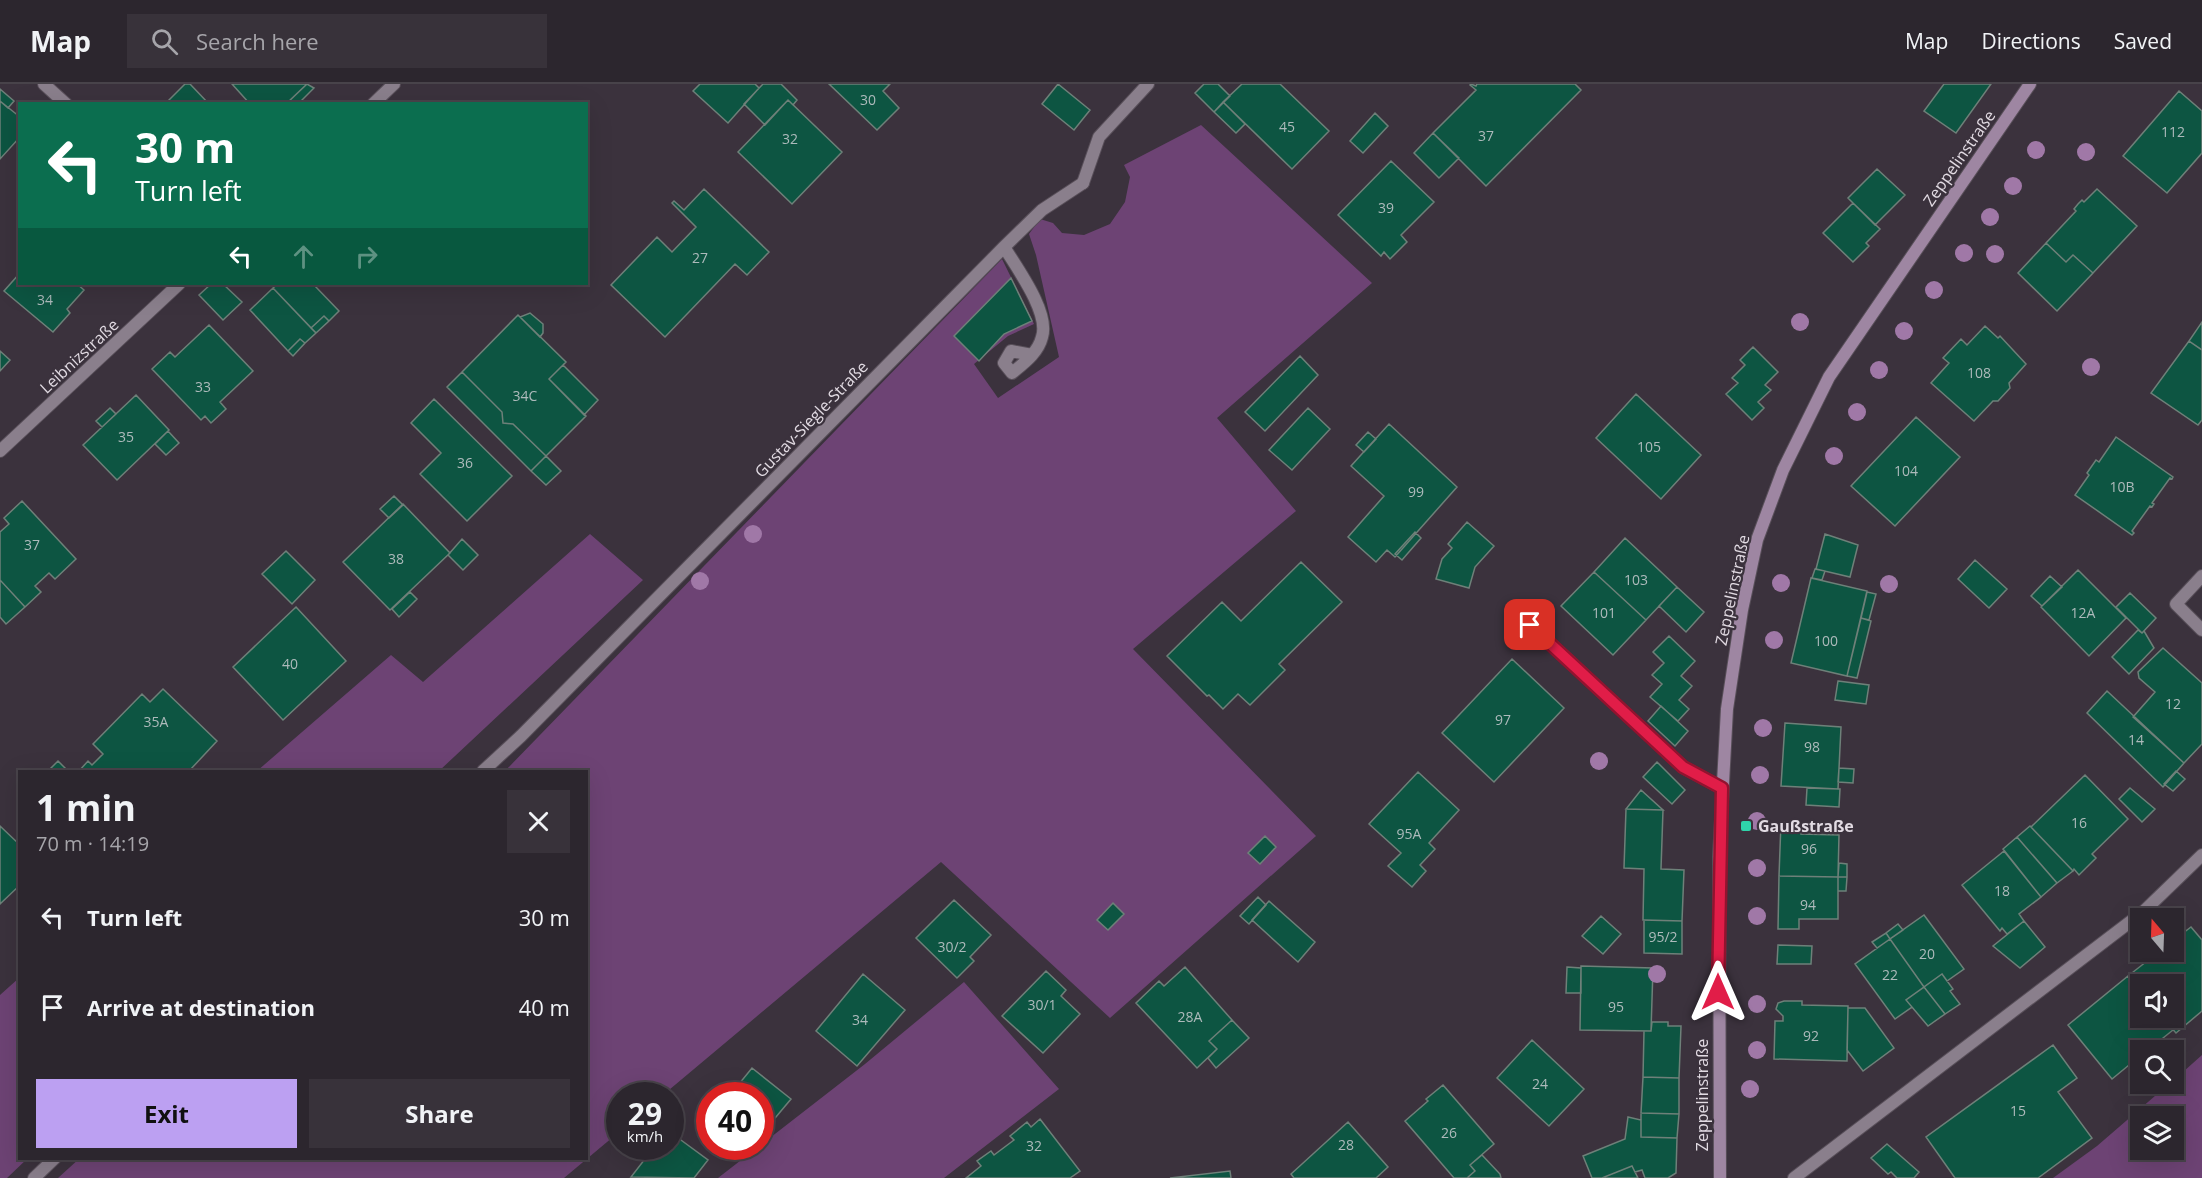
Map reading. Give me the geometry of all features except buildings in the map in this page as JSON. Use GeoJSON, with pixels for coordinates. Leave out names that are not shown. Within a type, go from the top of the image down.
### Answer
{"type":"FeatureCollection","features":[{"type":"Feature","properties":{"kind":"street"},"geometry":{"type":"LineString","coordinates":[[44,84],[64,102]]}},
{"type":"Feature","properties":{"kind":"street"},"geometry":{"type":"LineString","coordinates":[[375,102],[394,84]]}},
{"type":"Feature","properties":{"kind":"street","name":"Gustav-Siegle-Straße"},"geometry":{"type":"LineString","coordinates":[[484,770],[530,728],[1004,247],[1042,210],[1083,183],[1099,137],[1148,84]]}},
{"type":"Feature","properties":{"kind":"street","name":"Zeppelinstraße"},"geometry":{"type":"LineString","coordinates":[[1719,1178],[1719,936],[1726,709],[1742,610],[1757,540],[1783,470],[1829,377],[2030,84]]}},
{"type":"Feature","properties":{"kind":"street"},"geometry":{"type":"LineString","coordinates":[[1004,247],[1042,314],[1043,336],[1032,355]]}},
{"type":"Feature","properties":{"kind":"street","name":"Leibnizstraße"},"geometry":{"type":"LineString","coordinates":[[0,451],[178,285]]}},
{"type":"Feature","properties":{"kind":"street"},"geometry":{"type":"LineString","coordinates":[[2202,576],[2176,604],[2202,630]]}},
{"type":"Feature","properties":{"kind":"street"},"geometry":{"type":"LineString","coordinates":[[1513,609],[1683,767],[1722,788]]}},
{"type":"Feature","properties":{"kind":"street"},"geometry":{"type":"LineString","coordinates":[[1794,1178],[2143,912],[2202,855]]}},
{"type":"Feature","properties":{"kind":"street"},"geometry":{"type":"LineString","coordinates":[[34,1178],[53,1160]]}},
{"type":"Feature","properties":{"kind":"shaded area"},"geometry":{"type":"Polygon","coordinates":[[[1201,125],[1372,283],[1217,418],[1296,511],[1133,649],[1316,836],[1110,1018],[941,862],[679,1082],[606,1082],[606,1143],[588,1158],[588,770],[506,770],[1002,259],[1034,324],[1008,336],[974,364],[998,398],[1059,357],[1036,255],[1029,234],[1040,219],[1053,223],[1062,233],[1084,235],[1110,224],[1125,202],[1130,177],[1124,165],[1201,125]]]}},
{"type":"Feature","properties":{"kind":"shaded area"},"geometry":{"type":"Polygon","coordinates":[[[590,534],[643,580],[440,770],[258,770],[391,655],[423,682],[590,534]]]}},
{"type":"Feature","properties":{"kind":"shaded area"},"geometry":{"type":"Polygon","coordinates":[[[18,979],[18,1160],[26,1160],[7,1178],[0,1178],[0,995],[18,979]]]}},
{"type":"Feature","properties":{"kind":"shaded area"},"geometry":{"type":"Polygon","coordinates":[[[964,982],[1059,1089],[944,1178],[718,1178],[741,1160],[774,1160],[774,1135],[865,1064],[964,982]]]}},
{"type":"Feature","properties":{"kind":"shaded area"},"geometry":{"type":"Polygon","coordinates":[[[2202,1055],[2202,1178],[2053,1178],[2097,1146],[2130,1118],[2130,1160],[2184,1160],[2184,1106],[2143,1106],[2157,1094],[2184,1094],[2184,1071],[2202,1055]]]}},
{"type":"Feature","properties":{"kind":"shaded area"},"geometry":{"type":"Polygon","coordinates":[[[78,1160],[586,1160],[564,1178],[58,1178],[78,1160]]]}},
{"type":"Feature","properties":{"kind":"place","name":"Gaußstraße"},"geometry":{"type":"Point","coordinates":[1746,826]}},
{"type":"Feature","properties":{"kind":"route"},"geometry":{"type":"LineString","coordinates":[[1530,625],[1683,767],[1722,788],[1718,992]]}}]}
